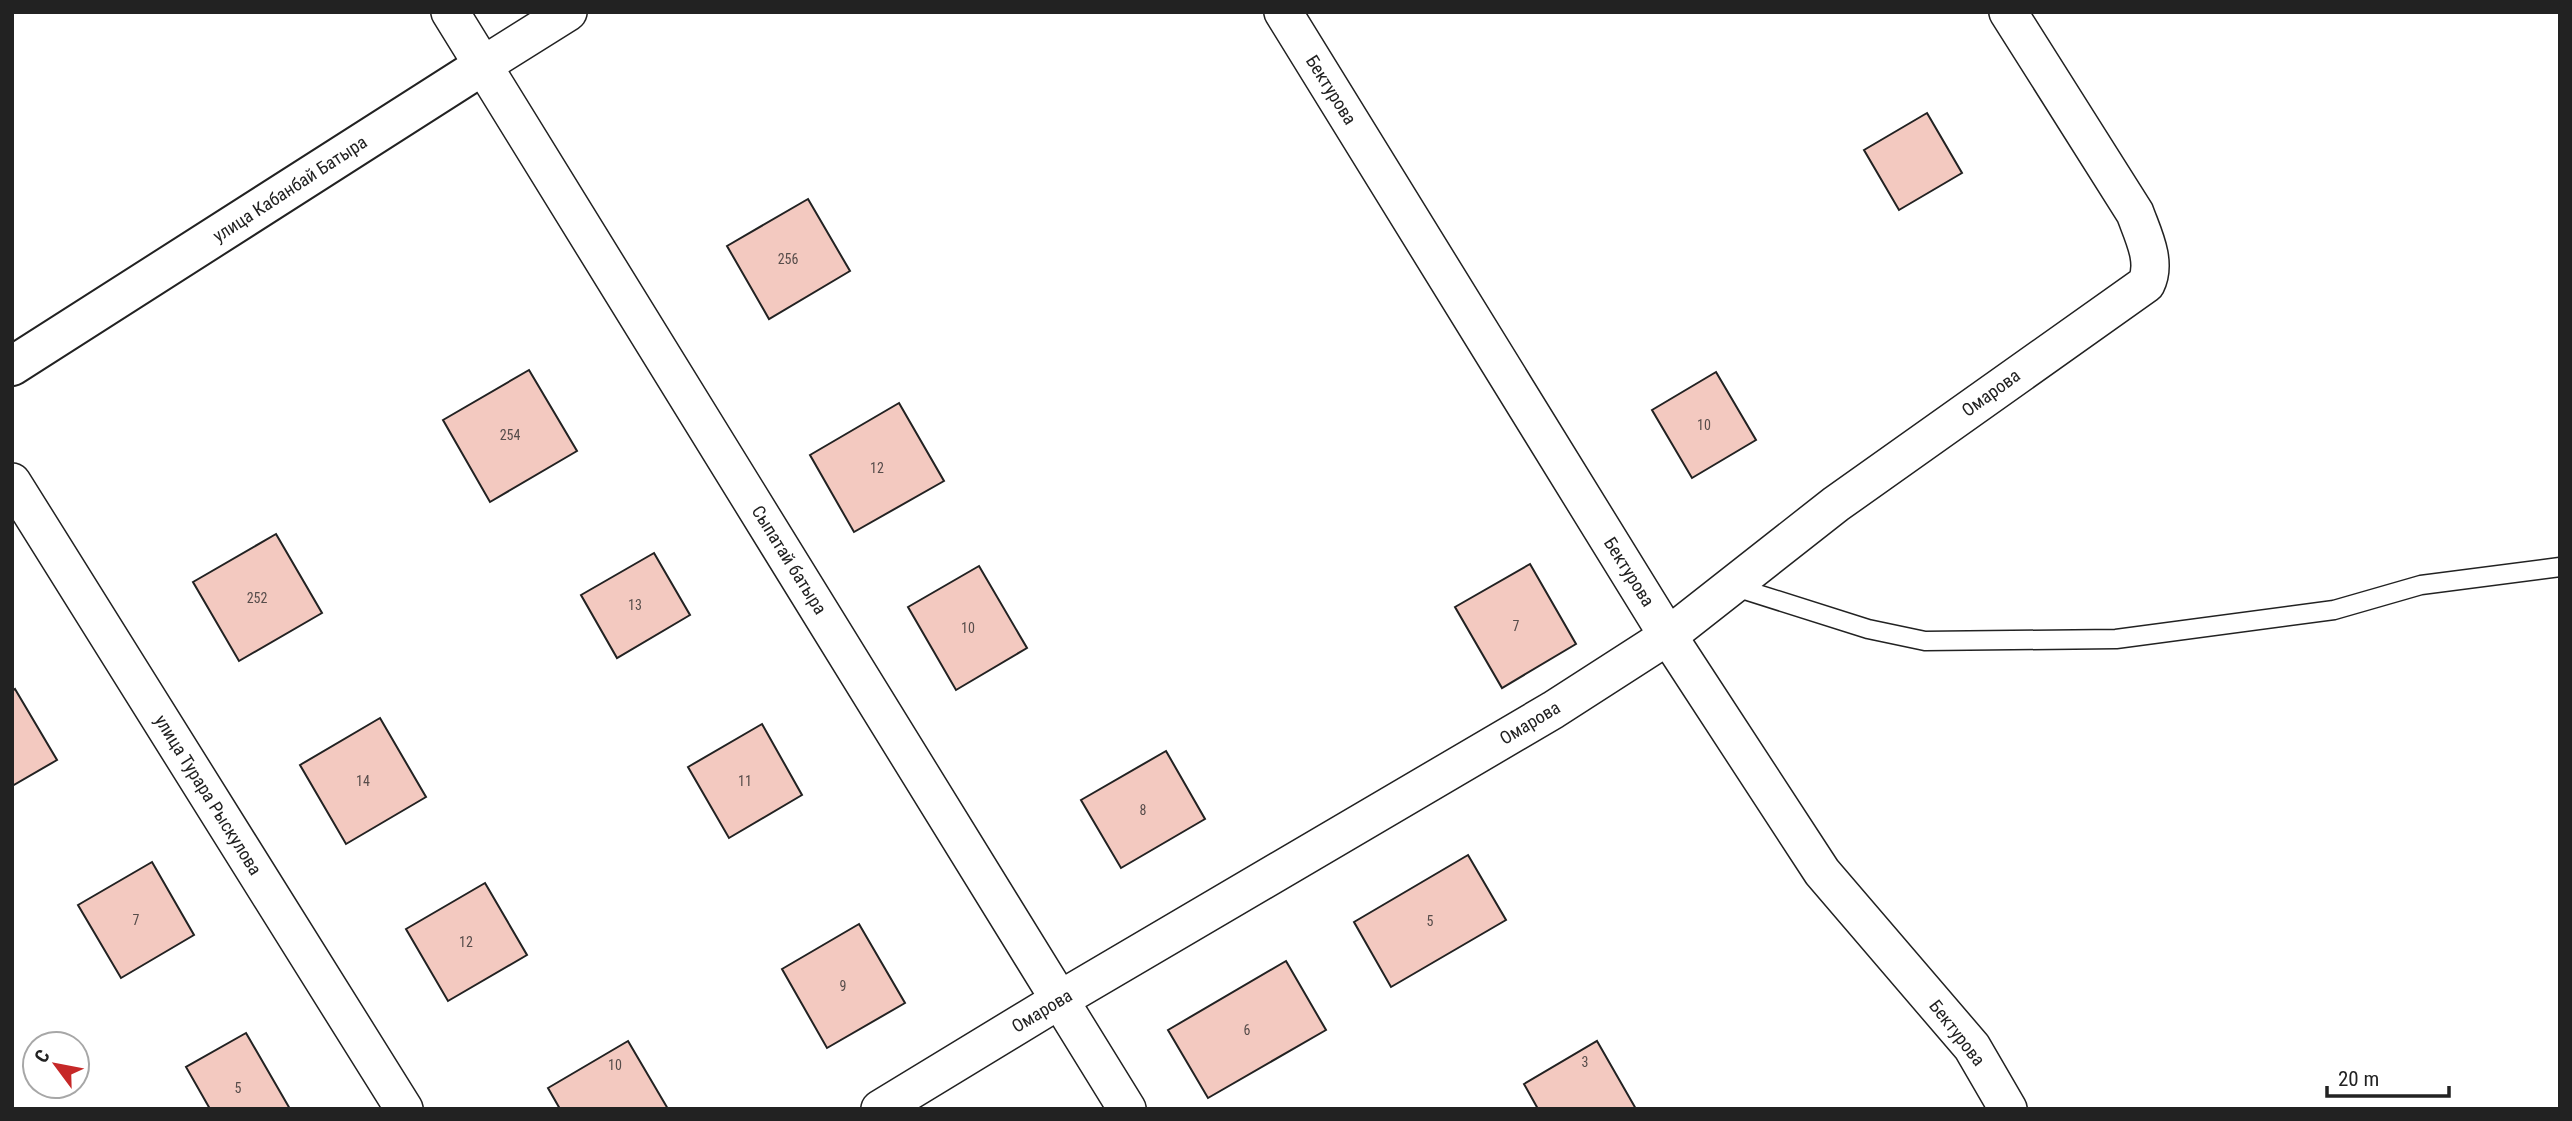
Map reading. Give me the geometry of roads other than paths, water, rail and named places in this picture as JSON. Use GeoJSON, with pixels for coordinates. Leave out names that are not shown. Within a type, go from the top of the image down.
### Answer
{"type":"FeatureCollection","features":[{"type":"Feature","properties":{"kind":"street","name":"Сыпатай батыра"},"geometry":{"type":"LineString","coordinates":[[450,12],[1127,1109]]}},
{"type":"Feature","properties":{"kind":"street","name":"улица Кабанбай Батыра"},"geometry":{"type":"LineString","coordinates":[[12,366],[568,12]]}},
{"type":"Feature","properties":{"kind":"street","name":"Бектурова"},"geometry":{"type":"LineString","coordinates":[[1283,12],[1668,636],[1822,873],[1972,1047],[2008,1109]]}},
{"type":"Feature","properties":{"kind":"street","name":"Омарова"},"geometry":{"type":"LineString","coordinates":[[880,1109],[1061,999],[1553,710],[1668,636],[1836,504],[2146,284],[2151,274],[2147,246],[2135,213],[2008,12]]}},
{"type":"Feature","properties":{"kind":"street","name":"улица Турара Рыскулова"},"geometry":{"type":"LineString","coordinates":[[12,482],[404,1109]]}},
{"type":"Feature","properties":{"kind":"lane"},"geometry":{"type":"LineString","coordinates":[[1732,586],[1868,629],[1925,641],[2116,639],[2334,610],[2421,585],[2560,567]]}}]}
